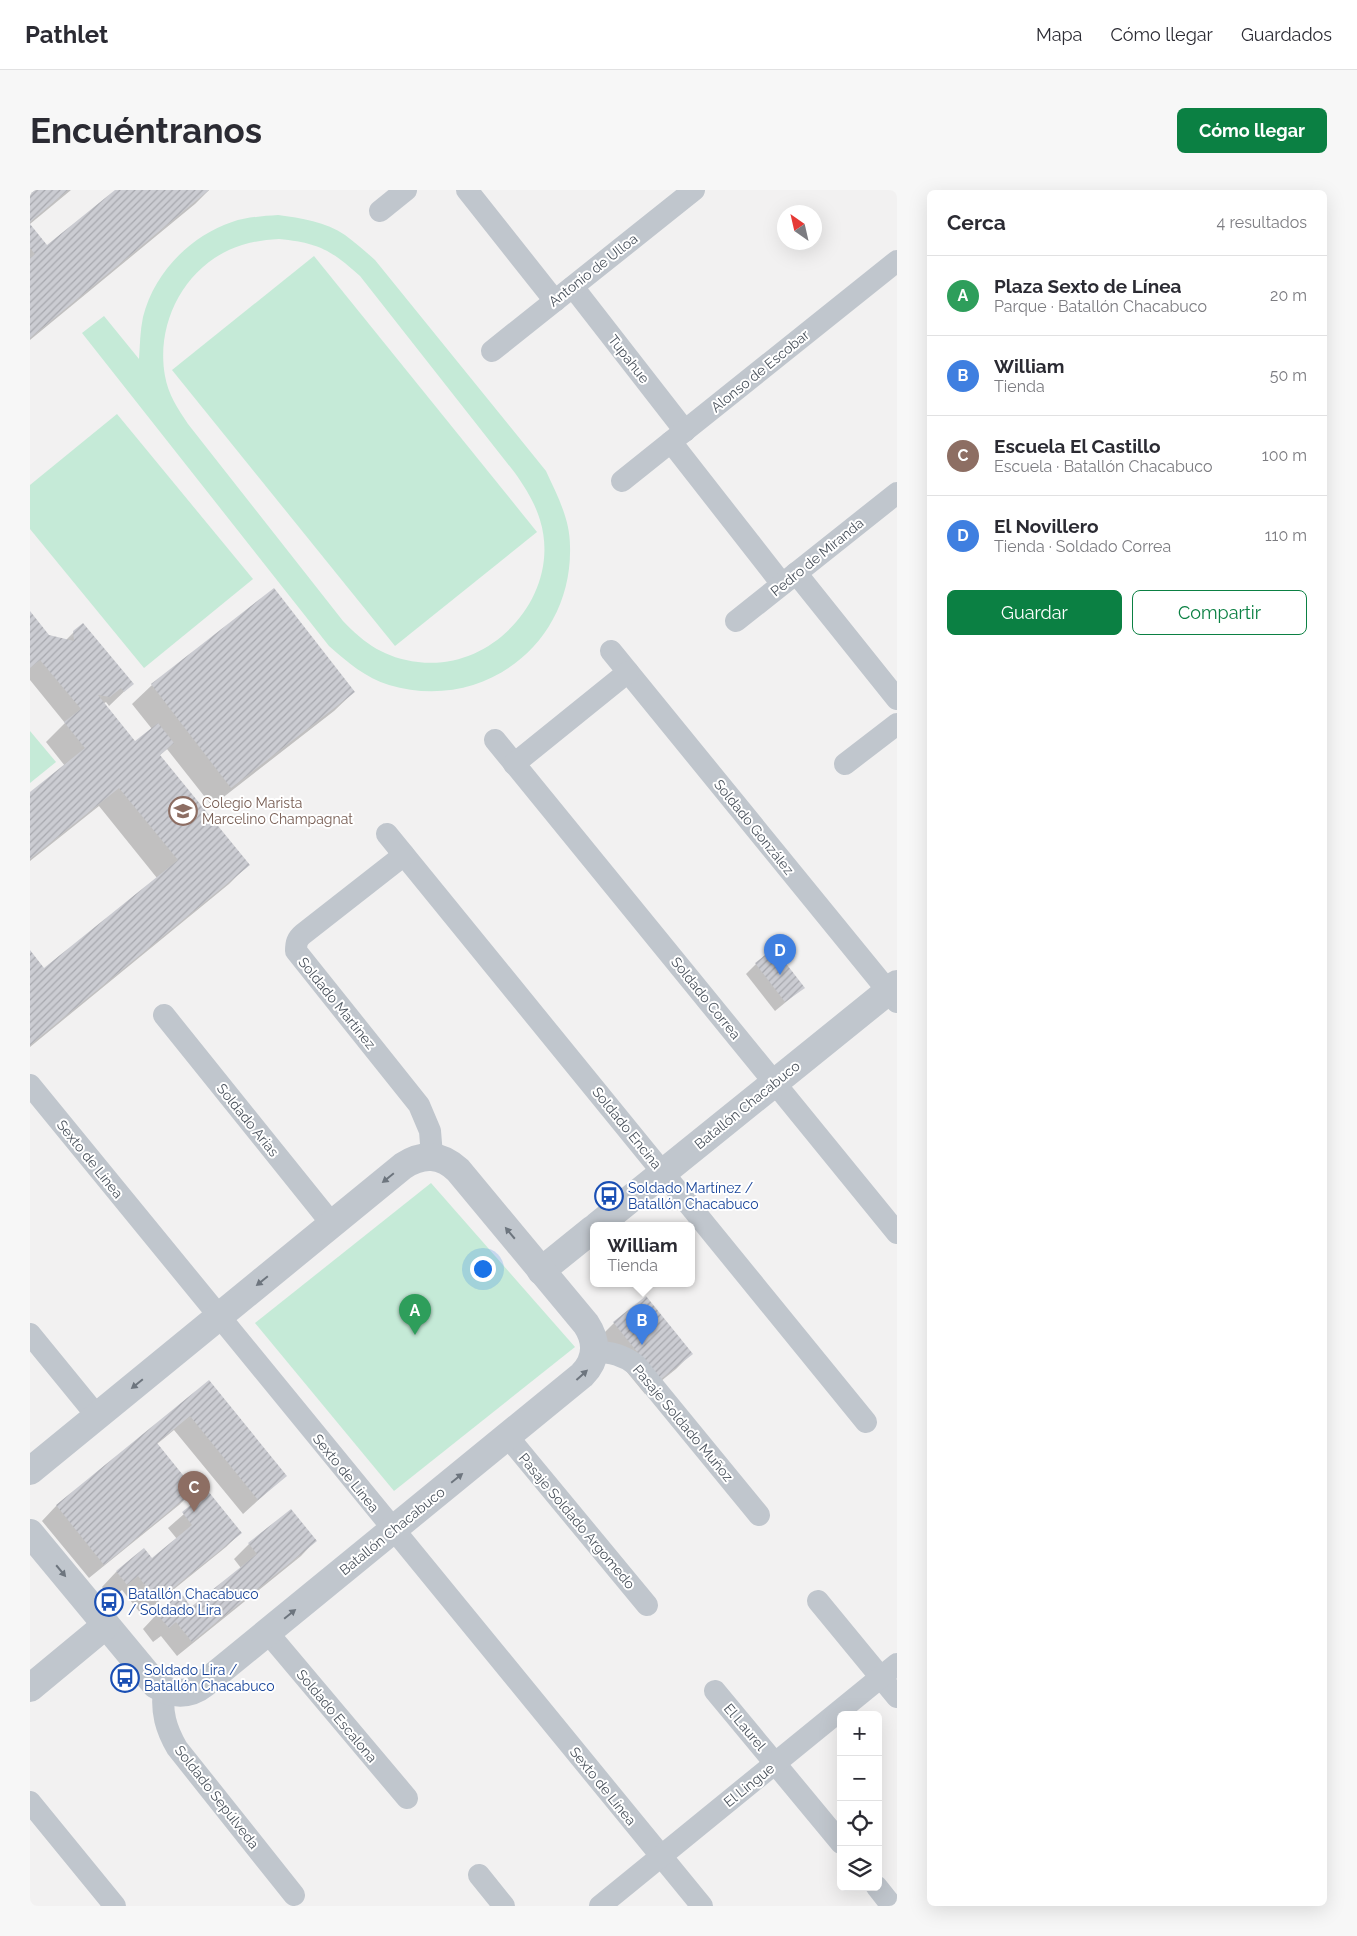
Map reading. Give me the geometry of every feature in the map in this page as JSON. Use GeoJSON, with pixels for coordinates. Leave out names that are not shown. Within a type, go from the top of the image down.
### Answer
{"type":"FeatureCollection","features":[{"type":"Feature","properties":{"kind":"street"},"geometry":{"type":"LineString","coordinates":[[380,211],[406,190]]}},
{"type":"Feature","properties":{"kind":"street"},"geometry":{"type":"LineString","coordinates":[[467,190],[554,301]]}},
{"type":"Feature","properties":{"kind":"street","name":"Antonio de Ulloa"},"geometry":{"type":"LineString","coordinates":[[492,351],[694,190]]}},
{"type":"Feature","properties":{"kind":"street","name":"Alonso de Escobar"},"geometry":{"type":"LineString","coordinates":[[622,481],[897,261]]}},
{"type":"Feature","properties":{"kind":"street","name":"Tupahue"},"geometry":{"type":"LineString","coordinates":[[573,287],[678,437],[789,579],[897,699]]}},
{"type":"Feature","properties":{"kind":"street","name":"Pedro de Miranda"},"geometry":{"type":"LineString","coordinates":[[736,621],[897,493]]}},
{"type":"Feature","properties":{"kind":"street","name":"Soldado González"},"geometry":{"type":"LineString","coordinates":[[611,651],[894,992]]}},
{"type":"Feature","properties":{"kind":"street"},"geometry":{"type":"LineString","coordinates":[[514,764],[628,672]]}},
{"type":"Feature","properties":{"kind":"street"},"geometry":{"type":"LineString","coordinates":[[845,764],[896,727]]}},
{"type":"Feature","properties":{"kind":"street","name":"Soldado Correa"},"geometry":{"type":"LineString","coordinates":[[495,740],[897,1233]]}},
{"type":"Feature","properties":{"kind":"street","name":"Soldado Encina"},"geometry":{"type":"LineString","coordinates":[[387,834],[866,1422]]}},
{"type":"Feature","properties":{"kind":"street","name":"Soldado Martínez"},"geometry":{"type":"LineString","coordinates":[[404,855],[298,938],[296,951],[419,1105],[430,1131],[432,1156]]}},
{"type":"Feature","properties":{"kind":"street","name":"Batallón Chacabuco"},"geometry":{"type":"LineString","coordinates":[[602,1222],[775,1083],[894,992]]}},
{"type":"Feature","properties":{"kind":"street","name":"Soldado Arias"},"geometry":{"type":"LineString","coordinates":[[164,1015],[332,1224]]}},
{"type":"Feature","properties":{"kind":"street","name":"Sexto de Línea"},"geometry":{"type":"LineString","coordinates":[[30,1085],[702,1906]]}},
{"type":"Feature","properties":{"kind":"street"},"geometry":{"type":"LineString","coordinates":[[30,1471],[403,1166],[422,1157],[442,1158],[458,1170],[592,1333],[595,1352]]}},
{"type":"Feature","properties":{"kind":"street"},"geometry":{"type":"LineString","coordinates":[[541,1271],[590,1231]]}},
{"type":"Feature","properties":{"kind":"street"},"geometry":{"type":"LineString","coordinates":[[30,1334],[97,1416]]}},
{"type":"Feature","properties":{"kind":"street","name":"Batallón Chacabuco"},"geometry":{"type":"LineString","coordinates":[[164,1690],[181,1693],[198,1690],[582,1375],[589,1369],[595,1352]]}},
{"type":"Feature","properties":{"kind":"street","name":"Pasaje Soldado Muñoz"},"geometry":{"type":"LineString","coordinates":[[595,1352],[608,1352],[620,1355],[636,1365],[760,1515]]}},
{"type":"Feature","properties":{"kind":"street","name":"Pasaje Soldado Argomedo"},"geometry":{"type":"LineString","coordinates":[[508,1437],[647,1605]]}},
{"type":"Feature","properties":{"kind":"street"},"geometry":{"type":"LineString","coordinates":[[30,1533],[156,1685],[164,1690]]}},
{"type":"Feature","properties":{"kind":"street"},"geometry":{"type":"LineString","coordinates":[[818,1601],[889,1671],[897,1697]]}},
{"type":"Feature","properties":{"kind":"street"},"geometry":{"type":"LineString","coordinates":[[30,1688],[106,1625]]}},
{"type":"Feature","properties":{"kind":"street","name":"Soldado Escalona"},"geometry":{"type":"LineString","coordinates":[[268,1633],[407,1798]]}},
{"type":"Feature","properties":{"kind":"street","name":"El Lingue"},"geometry":{"type":"LineString","coordinates":[[600,1906],[889,1671]]}},
{"type":"Feature","properties":{"kind":"street","name":"Soldado Sepúlveda"},"geometry":{"type":"LineString","coordinates":[[164,1690],[166,1727],[174,1743],[294,1895]]}},
{"type":"Feature","properties":{"kind":"street","name":"El Laurel"},"geometry":{"type":"LineString","coordinates":[[715,1690],[837,1838]]}},
{"type":"Feature","properties":{"kind":"street"},"geometry":{"type":"LineString","coordinates":[[30,1802],[115,1906]]}},
{"type":"Feature","properties":{"kind":"street"},"geometry":{"type":"LineString","coordinates":[[479,1875],[504,1906]]}},
{"type":"Feature","properties":{"kind":"street"},"geometry":{"type":"LineString","coordinates":[[880,1891],[892,1906]]}},
{"type":"Feature","properties":{"kind":"green space"},"geometry":{"type":"Polygon","coordinates":[[[278,215],[304,219],[330,227],[345,235],[375,260],[546,471],[568,526],[570,546],[567,581],[556,613],[539,640],[516,663],[488,679],[457,689],[424,691],[389,685],[365,674],[350,664],[329,646],[82,333],[104,316],[139,359],[142,322],[148,301],[165,271],[176,258],[188,247],[217,228],[243,219],[278,215]],[[274,239],[242,245],[222,253],[205,265],[191,279],[179,296],[170,315],[165,335],[163,355],[165,376],[171,395],[188,424],[343,621],[359,637],[376,649],[395,657],[418,662],[446,662],[472,654],[496,641],[516,622],[531,600],[541,575],[544,548],[540,520],[535,507],[515,473],[360,276],[324,249],[293,241],[274,239]]]}},
{"type":"Feature","properties":{"kind":"green space"},"geometry":{"type":"Polygon","coordinates":[[[314,256],[537,532],[395,646],[172,370],[314,256]]]}},
{"type":"Feature","properties":{"kind":"green space"},"geometry":{"type":"Polygon","coordinates":[[[117,414],[253,579],[144,668],[30,529],[30,485],[117,414]]]}},
{"type":"Feature","properties":{"kind":"green space"},"geometry":{"type":"Polygon","coordinates":[[[30,731],[56,762],[30,783],[30,731]]]}},
{"type":"Feature","properties":{"kind":"green space"},"geometry":{"type":"Polygon","coordinates":[[[431,1183],[575,1347],[394,1491],[255,1323],[431,1183]]]}},
{"type":"Feature","properties":{"kind":"building"},"geometry":{"type":"Polygon","coordinates":[[[30,190],[68,190],[30,222],[30,190]]]}},
{"type":"Feature","properties":{"kind":"building"},"geometry":{"type":"Polygon","coordinates":[[[115,190],[209,190],[30,338],[30,258],[35,254],[30,248],[30,224],[47,245],[115,190]]]}},
{"type":"Feature","properties":{"kind":"building"},"geometry":{"type":"Polygon","coordinates":[[[274,588],[355,692],[231,788],[151,684],[274,588]]]}},
{"type":"Feature","properties":{"kind":"building"},"geometry":{"type":"Polygon","coordinates":[[[30,611],[49,635],[74,641],[73,631],[83,623],[134,684],[124,692],[121,688],[110,697],[98,695],[135,741],[158,723],[174,743],[160,755],[250,865],[30,1045],[30,950],[44,968],[178,860],[119,788],[30,859],[30,792],[85,748],[64,722],[81,709],[40,660],[30,668],[30,611]]]}},
{"type":"Feature","properties":{"kind":"building"},"geometry":{"type":"Polygon","coordinates":[[[774,948],[805,988],[785,1002],[755,963],[774,948]]]}},
{"type":"Feature","properties":{"kind":"building"},"geometry":{"type":"Polygon","coordinates":[[[646,1296],[693,1354],[660,1380],[613,1322],[646,1296]]]}},
{"type":"Feature","properties":{"kind":"building"},"geometry":{"type":"Polygon","coordinates":[[[209,1380],[287,1476],[258,1500],[190,1416],[157,1443],[195,1490],[104,1565],[56,1505],[209,1380]]]}},
{"type":"Feature","properties":{"kind":"building"},"geometry":{"type":"Polygon","coordinates":[[[208,1491],[242,1533],[157,1601],[138,1576],[127,1585],[116,1571],[144,1548],[152,1558],[192,1525],[182,1512],[208,1491]]]}},
{"type":"Feature","properties":{"kind":"building"},"geometry":{"type":"Polygon","coordinates":[[[291,1509],[317,1541],[192,1642],[176,1622],[169,1628],[156,1613],[181,1593],[191,1607],[257,1554],[248,1543],[291,1509]]]}},
{"type":"Feature","properties":{"kind":"place","name":"Colegio Marista Marcelino Champagnat"},"geometry":{"type":"Point","coordinates":[183,811]}},
{"type":"Feature","properties":{"kind":"place","name":"El Novillero"},"geometry":{"type":"Point","coordinates":[780,975]}},
{"type":"Feature","properties":{"kind":"place","name":"Soldado Martínez / Batallón Chacabuco"},"geometry":{"type":"Point","coordinates":[609,1196]}},
{"type":"Feature","properties":{"kind":"place","name":"Plaza Sexto de Línea"},"geometry":{"type":"Point","coordinates":[415,1335]}},
{"type":"Feature","properties":{"kind":"place","name":"William"},"geometry":{"type":"Point","coordinates":[642,1345]}},
{"type":"Feature","properties":{"kind":"place","name":"Escuela El Castillo"},"geometry":{"type":"Point","coordinates":[194,1512]}},
{"type":"Feature","properties":{"kind":"place","name":"Batallón Chacabuco / Soldado Lira"},"geometry":{"type":"Point","coordinates":[109,1602]}},
{"type":"Feature","properties":{"kind":"place","name":"Soldado Lira / Batallón Chacabuco"},"geometry":{"type":"Point","coordinates":[125,1678]}}]}
